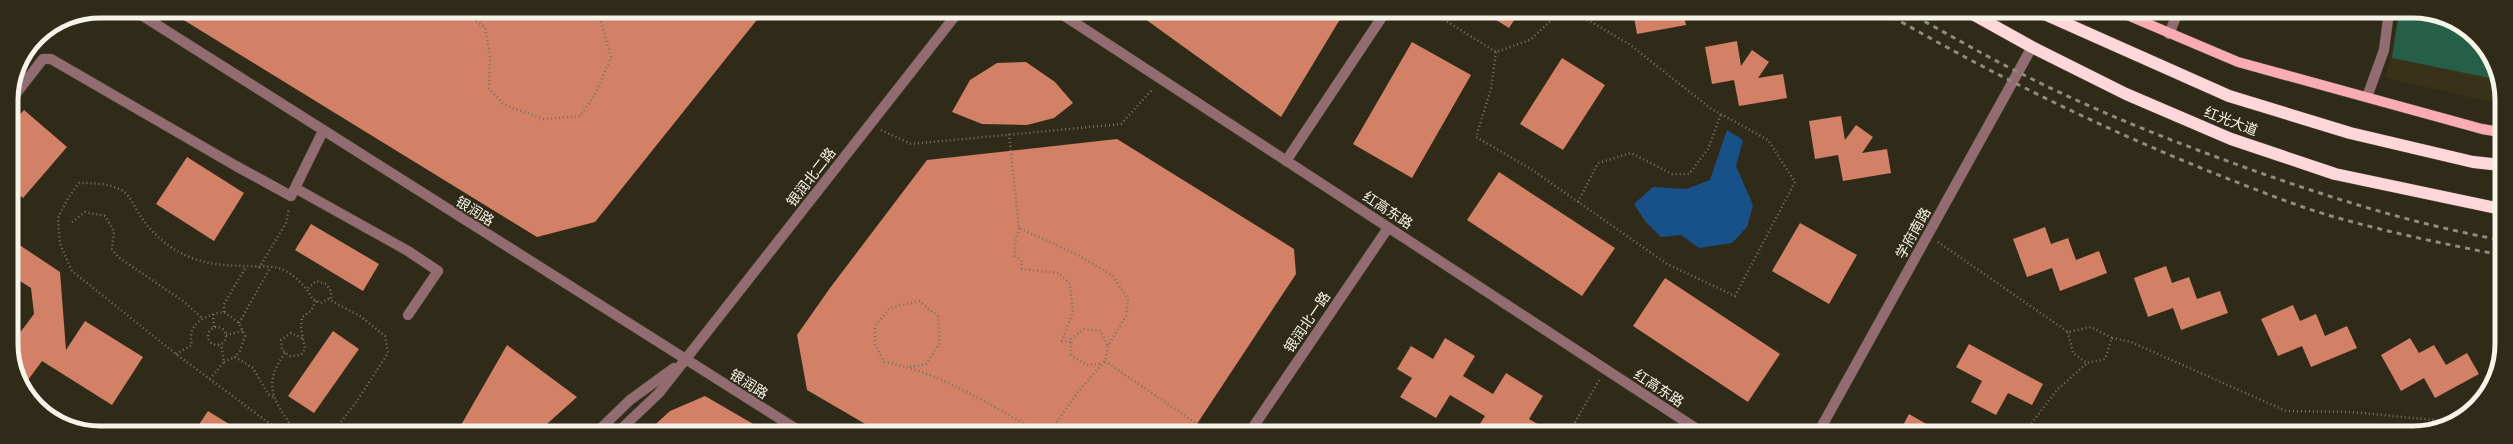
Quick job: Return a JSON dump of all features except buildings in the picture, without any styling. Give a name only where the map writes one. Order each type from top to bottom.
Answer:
[{"type":"highway","name":"红光大道","points":[[1980,18],[2032,47],[2126,94],[2231,139],[2336,174],[2495,208]]},
{"type":"highway","name":"红光大道","points":[[2053,18],[2228,96],[2350,133],[2473,162],[2495,164]]},
{"type":"main road","points":[[2133,18],[2238,62],[2482,129],[2495,131]]},
{"type":"street","name":"银润路","points":[[146,18],[684,360],[791,426]]},
{"type":"street","name":"银润北二路","points":[[684,360],[953,18]]},
{"type":"street","name":"红高东路","points":[[1068,18],[1692,426]]},
{"type":"street","points":[[1286,161],[1381,18]]},
{"type":"street","points":[[2169,34],[2176,18]]},
{"type":"street","points":[[2367,97],[2384,50],[2389,18]]},
{"type":"street","name":"学府南路","points":[[1822,426],[2032,47]]},
{"type":"street","points":[[19,90],[43,59],[50,59],[236,166],[293,192],[408,251],[438,271],[408,315]]},
{"type":"street","points":[[293,192],[323,131]]},
{"type":"street","name":"银润北一路","points":[[1254,426],[1388,228]]},
{"type":"street","points":[[603,426],[630,400],[684,360]]},
{"type":"street","points":[[624,426],[659,393],[684,360]]},
{"type":"path","points":[[471,18],[485,27],[490,56],[489,88],[503,104],[543,119],[580,116],[595,95],[611,57],[600,18]]},
{"type":"path","points":[[1440,18],[1496,52]]},
{"type":"path","points":[[1496,52],[1530,40],[1554,18]]},
{"type":"path","points":[[1496,52],[1491,89],[1476,137],[1531,169],[1667,264],[1735,296],[1795,182],[1768,140],[1710,108],[1629,44],[1584,18]]},
{"type":"path","points":[[870,124],[911,144],[1121,124],[1162,80]]},
{"type":"path","points":[[1578,202],[1598,163],[1631,153],[1672,174],[1689,174],[1708,149],[1721,114]]},
{"type":"path","points":[[1009,134],[1018,228],[1014,243],[1014,256],[1021,260],[1022,269],[1058,273],[1070,284],[1073,312],[1062,341],[1071,342]]},
{"type":"path","points":[[273,426],[176,354],[72,271],[60,244],[58,218],[68,198],[80,183],[99,183],[122,190],[146,225],[165,244],[195,259],[246,267],[275,267],[301,282],[308,288],[312,299],[321,303],[328,299],[331,300],[360,316],[385,336],[388,353],[357,401],[338,426]]},
{"type":"path","points":[[259,268],[286,223],[293,192]]},
{"type":"path","points":[[72,222],[85,212],[105,216],[114,231],[112,249],[118,257],[183,301],[202,318]]},
{"type":"path","points":[[1018,228],[1078,255],[1113,276],[1128,299],[1126,316],[1108,346],[1105,361],[1100,364],[1054,426]]},
{"type":"path","points":[[1928,234],[2068,332],[2073,353],[2087,363]]},
{"type":"path","points":[[224,312],[224,304],[246,267]]},
{"type":"path","points":[[239,323],[270,268]]},
{"type":"path","points":[[308,288],[316,281],[326,284],[332,291],[331,300]]},
{"type":"path","points":[[302,338],[291,333],[281,340],[282,350],[290,356],[301,356],[305,348],[302,338],[302,317],[311,311],[316,301]]},
{"type":"path","points":[[910,367],[926,364],[940,343],[938,316],[919,301],[890,308],[875,326],[875,344],[884,362],[910,367],[938,378],[1030,426]]},
{"type":"path","points":[[176,354],[192,345],[191,332],[202,318],[224,312],[239,323],[245,336],[240,351],[235,358],[224,362],[210,379]]},
{"type":"path","points":[[213,314],[214,328]]},
{"type":"path","points":[[2068,332],[2091,327],[2112,338],[2131,342],[2286,412],[2351,412],[2442,421]]},
{"type":"path","points":[[214,328],[222,328],[226,335],[224,344],[215,345],[209,341],[207,333],[214,328]]},
{"type":"path","points":[[1100,364],[1086,365],[1071,355],[1071,339],[1084,329],[1101,331],[1108,346]]},
{"type":"path","points":[[226,335],[243,331]]},
{"type":"path","points":[[2029,426],[2057,390],[2087,363],[2105,359],[2112,338]]},
{"type":"path","points":[[220,344],[224,362]]},
{"type":"path","points":[[275,398],[273,372],[285,353]]},
{"type":"path","points":[[235,358],[254,368],[268,394],[275,398],[292,426]]},
{"type":"path","points":[[1105,361],[1200,426]]},
{"type":"path","points":[[1572,426],[1606,370]]},
{"type":"shaded area","points":[[2398,18],[2413,18],[2435,21],[2445,24],[2463,35],[2478,50],[2491,73],[2495,103],[2386,78]]},
{"type":"green space","points":[[2398,18],[2413,18],[2435,21],[2454,29],[2475,46],[2487,64],[2492,79],[2392,58]]},
{"type":"water","points":[[1727,130],[1743,140],[1736,166],[1753,205],[1747,227],[1732,243],[1699,248],[1681,235],[1661,237],[1645,221],[1634,204],[1653,187],[1686,189],[1710,180]]},
{"type":"railway","points":[[1895,18],[1966,58],[2092,121],[2221,176],[2331,216],[2458,247],[2495,254]]},
{"type":"railway","points":[[1918,18],[2040,83],[2094,108],[2175,141],[2263,174],[2364,207],[2432,225],[2495,239]]}]
